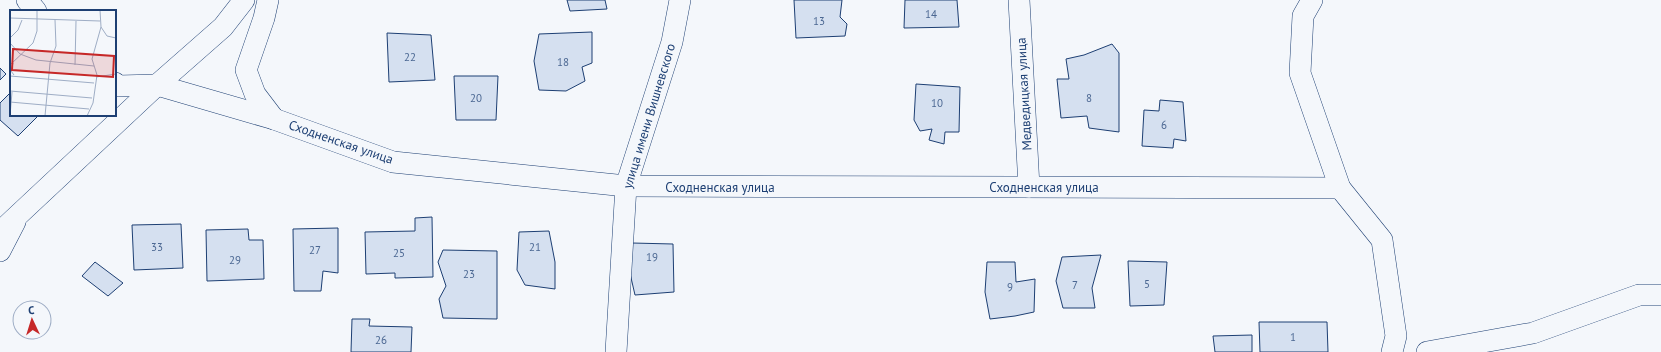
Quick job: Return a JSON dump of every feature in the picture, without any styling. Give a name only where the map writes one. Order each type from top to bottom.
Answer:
[{"type":"street","points":[[27,0],[35,10]]},
{"type":"street","points":[[0,232],[157,85],[223,27],[244,0]]},
{"type":"street","points":[[268,0],[264,18],[246,70],[255,94],[274,119]]},
{"type":"street","name":"улица имени Вишневского","points":[[616,352],[626,186],[672,42],[680,0]]},
{"type":"street","name":"Медведицкая улица","points":[[1019,0],[1029,187]]},
{"type":"street","points":[[1312,0],[1303,16],[1300,74],[1340,188],[1382,240],[1396,336],[1392,352]]},
{"type":"street","name":"Сходненская улица","points":[[116,84],[118,86],[157,85],[274,119],[393,162],[626,186],[1340,188]]},
{"type":"street","points":[[0,251],[18,216]]},
{"type":"street","points":[[1427,352],[1533,333],[1639,295],[1661,294]]},
{"type":"building","points":[[567,0],[605,0],[607,9],[570,11]]},
{"type":"building","points":[[794,0],[842,0],[840,17],[847,24],[845,36],[796,38]]},
{"type":"building","points":[[905,0],[957,0],[959,27],[904,28]]},
{"type":"building","points":[[592,32],[592,63],[582,67],[585,81],[566,91],[539,90],[534,61],[539,34]]},
{"type":"building","points":[[387,33],[431,35],[435,80],[389,82]]},
{"type":"building","points":[[1112,44],[1119,53],[1119,132],[1089,128],[1087,116],[1061,118],[1057,79],[1069,79],[1066,59],[1084,55]]},
{"type":"building","points":[[0,68],[6,74],[0,80]]},
{"type":"building","points":[[454,76],[498,76],[496,120],[456,120]]},
{"type":"building","points":[[916,84],[960,87],[959,132],[945,132],[944,144],[929,140],[932,129],[920,131],[914,120]]},
{"type":"building","points":[[10,93],[10,116],[38,116],[18,136],[0,120],[0,103]]},
{"type":"building","points":[[1160,100],[1183,102],[1186,141],[1174,139],[1173,148],[1142,146],[1144,110],[1159,111]]},
{"type":"building","points":[[432,217],[433,277],[395,278],[395,273],[366,274],[365,232],[415,231],[415,218]]},
{"type":"building","points":[[181,224],[183,268],[134,270],[132,225]]},
{"type":"building","points":[[338,228],[338,273],[323,271],[321,291],[294,291],[293,229]]},
{"type":"building","points":[[248,229],[249,240],[263,240],[264,279],[207,281],[206,230]]},
{"type":"building","points":[[549,231],[555,262],[555,289],[525,285],[517,270],[519,232]]},
{"type":"building","points":[[632,243],[673,244],[674,292],[635,295],[629,269]]},
{"type":"building","points":[[443,250],[497,251],[497,319],[443,318],[439,299],[446,286],[438,262]]},
{"type":"building","points":[[1101,255],[1092,288],[1095,308],[1063,308],[1056,281],[1062,257]]},
{"type":"building","points":[[1128,261],[1167,262],[1164,305],[1130,306]]},
{"type":"building","points":[[95,262],[123,283],[108,296],[82,276]]},
{"type":"building","points":[[987,262],[1015,262],[1016,282],[1035,279],[1034,312],[990,319],[985,292]]},
{"type":"building","points":[[352,319],[370,319],[369,326],[412,327],[411,352],[351,352]]},
{"type":"building","points":[[1259,322],[1327,322],[1328,352],[1260,352]]},
{"type":"building","points":[[1252,335],[1252,352],[1215,352],[1213,336]]}]
